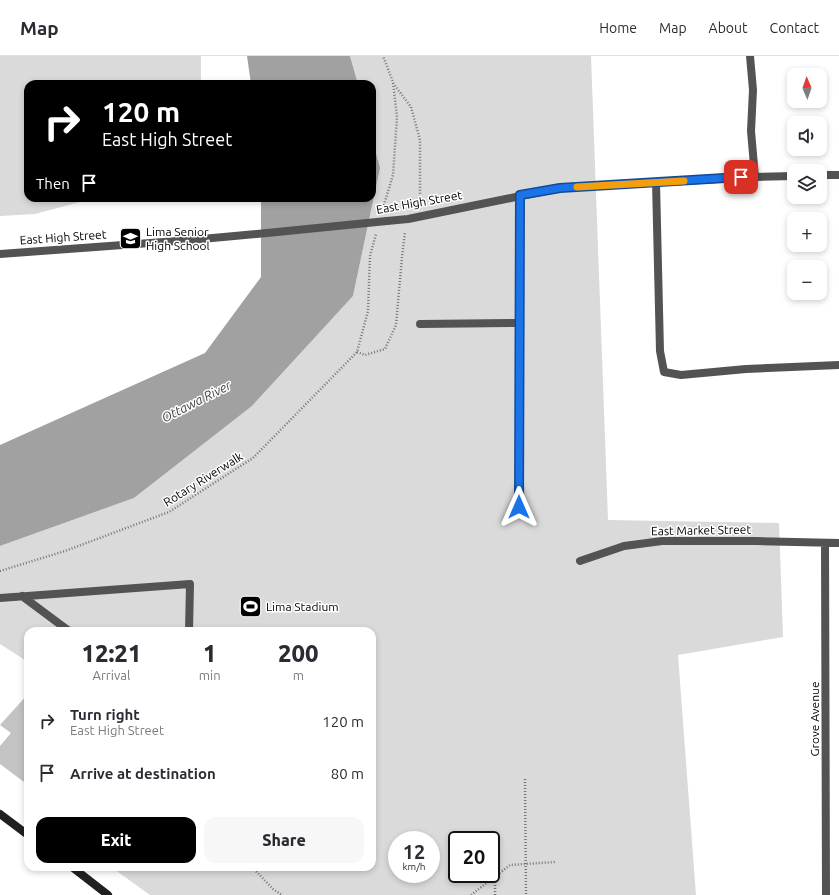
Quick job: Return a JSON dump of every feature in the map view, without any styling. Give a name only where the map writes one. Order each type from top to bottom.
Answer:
[{"type":"street","points":[[750,56],[753,90],[751,131],[755,177]]},
{"type":"street","points":[[827,175],[839,175]]},
{"type":"street","name":"East High Street","points":[[0,254],[191,240],[408,219],[560,188],[787,176]]},
{"type":"street","points":[[656,182],[660,351],[664,372],[681,375],[746,369],[839,365]]},
{"type":"street","points":[[519,507],[520,195]]},
{"type":"street","points":[[420,324],[520,323]]},
{"type":"street","name":"East Market Street","points":[[580,561],[624,546],[662,541],[756,541],[839,544]]},
{"type":"street","name":"Grove Avenue","points":[[825,543],[826,895]]},
{"type":"street","points":[[0,598],[190,584],[189,627]]},
{"type":"street","points":[[22,596],[64,627]]},
{"type":"street","points":[[0,814],[24,832]]},
{"type":"street","points":[[77,871],[108,895]]},
{"type":"path","points":[[384,56],[393,82],[397,117]]},
{"type":"path","points":[[356,352],[365,355],[385,349],[396,325],[404,238],[408,219],[420,199],[420,140],[411,107],[393,82]]},
{"type":"path","name":"Rotary Riverwalk","points":[[0,572],[65,551],[169,512],[253,458],[356,352],[368,311]]},
{"type":"path","points":[[525,779],[526,895]]},
{"type":"path","points":[[500,872],[510,865],[555,862]]},
{"type":"path","points":[[256,871],[273,889],[282,895]]},
{"type":"path","points":[[471,895],[485,883]]},
{"type":"path","points":[[495,883],[495,895]]},
{"type":"shaded area","points":[[0,56],[201,56],[201,80],[24,80],[24,202],[80,202],[35,214],[0,216]]},
{"type":"shaded area","points":[[350,56],[591,56],[608,520],[779,523],[783,637],[678,655],[696,895],[150,895],[117,871],[376,871],[376,627],[24,627],[24,659],[0,644],[0,546],[134,498],[252,406],[353,296],[373,202],[376,202],[376,187],[380,168],[376,153],[376,80],[357,80]]},
{"type":"water","points":[[247,56],[350,56],[357,80],[250,80]]},
{"type":"water","points":[[376,153],[380,168],[376,187]]},
{"type":"water","name":"Ottawa River","points":[[261,202],[373,202],[353,296],[252,406],[134,498],[0,546],[0,445],[205,353],[261,277]]},
{"type":"building","points":[[24,698],[24,782],[0,764],[0,746],[11,733],[0,725]]},
{"type":"slow traffic","points":[[577,187],[684,181]]},
{"type":"place","name":"Lima Senior High School","points":[[131,238]]},
{"type":"place","name":"Lima Stadium","points":[[250,606]]},
{"type":"route","points":[[519,507],[520,195],[560,188],[741,177]]}]
